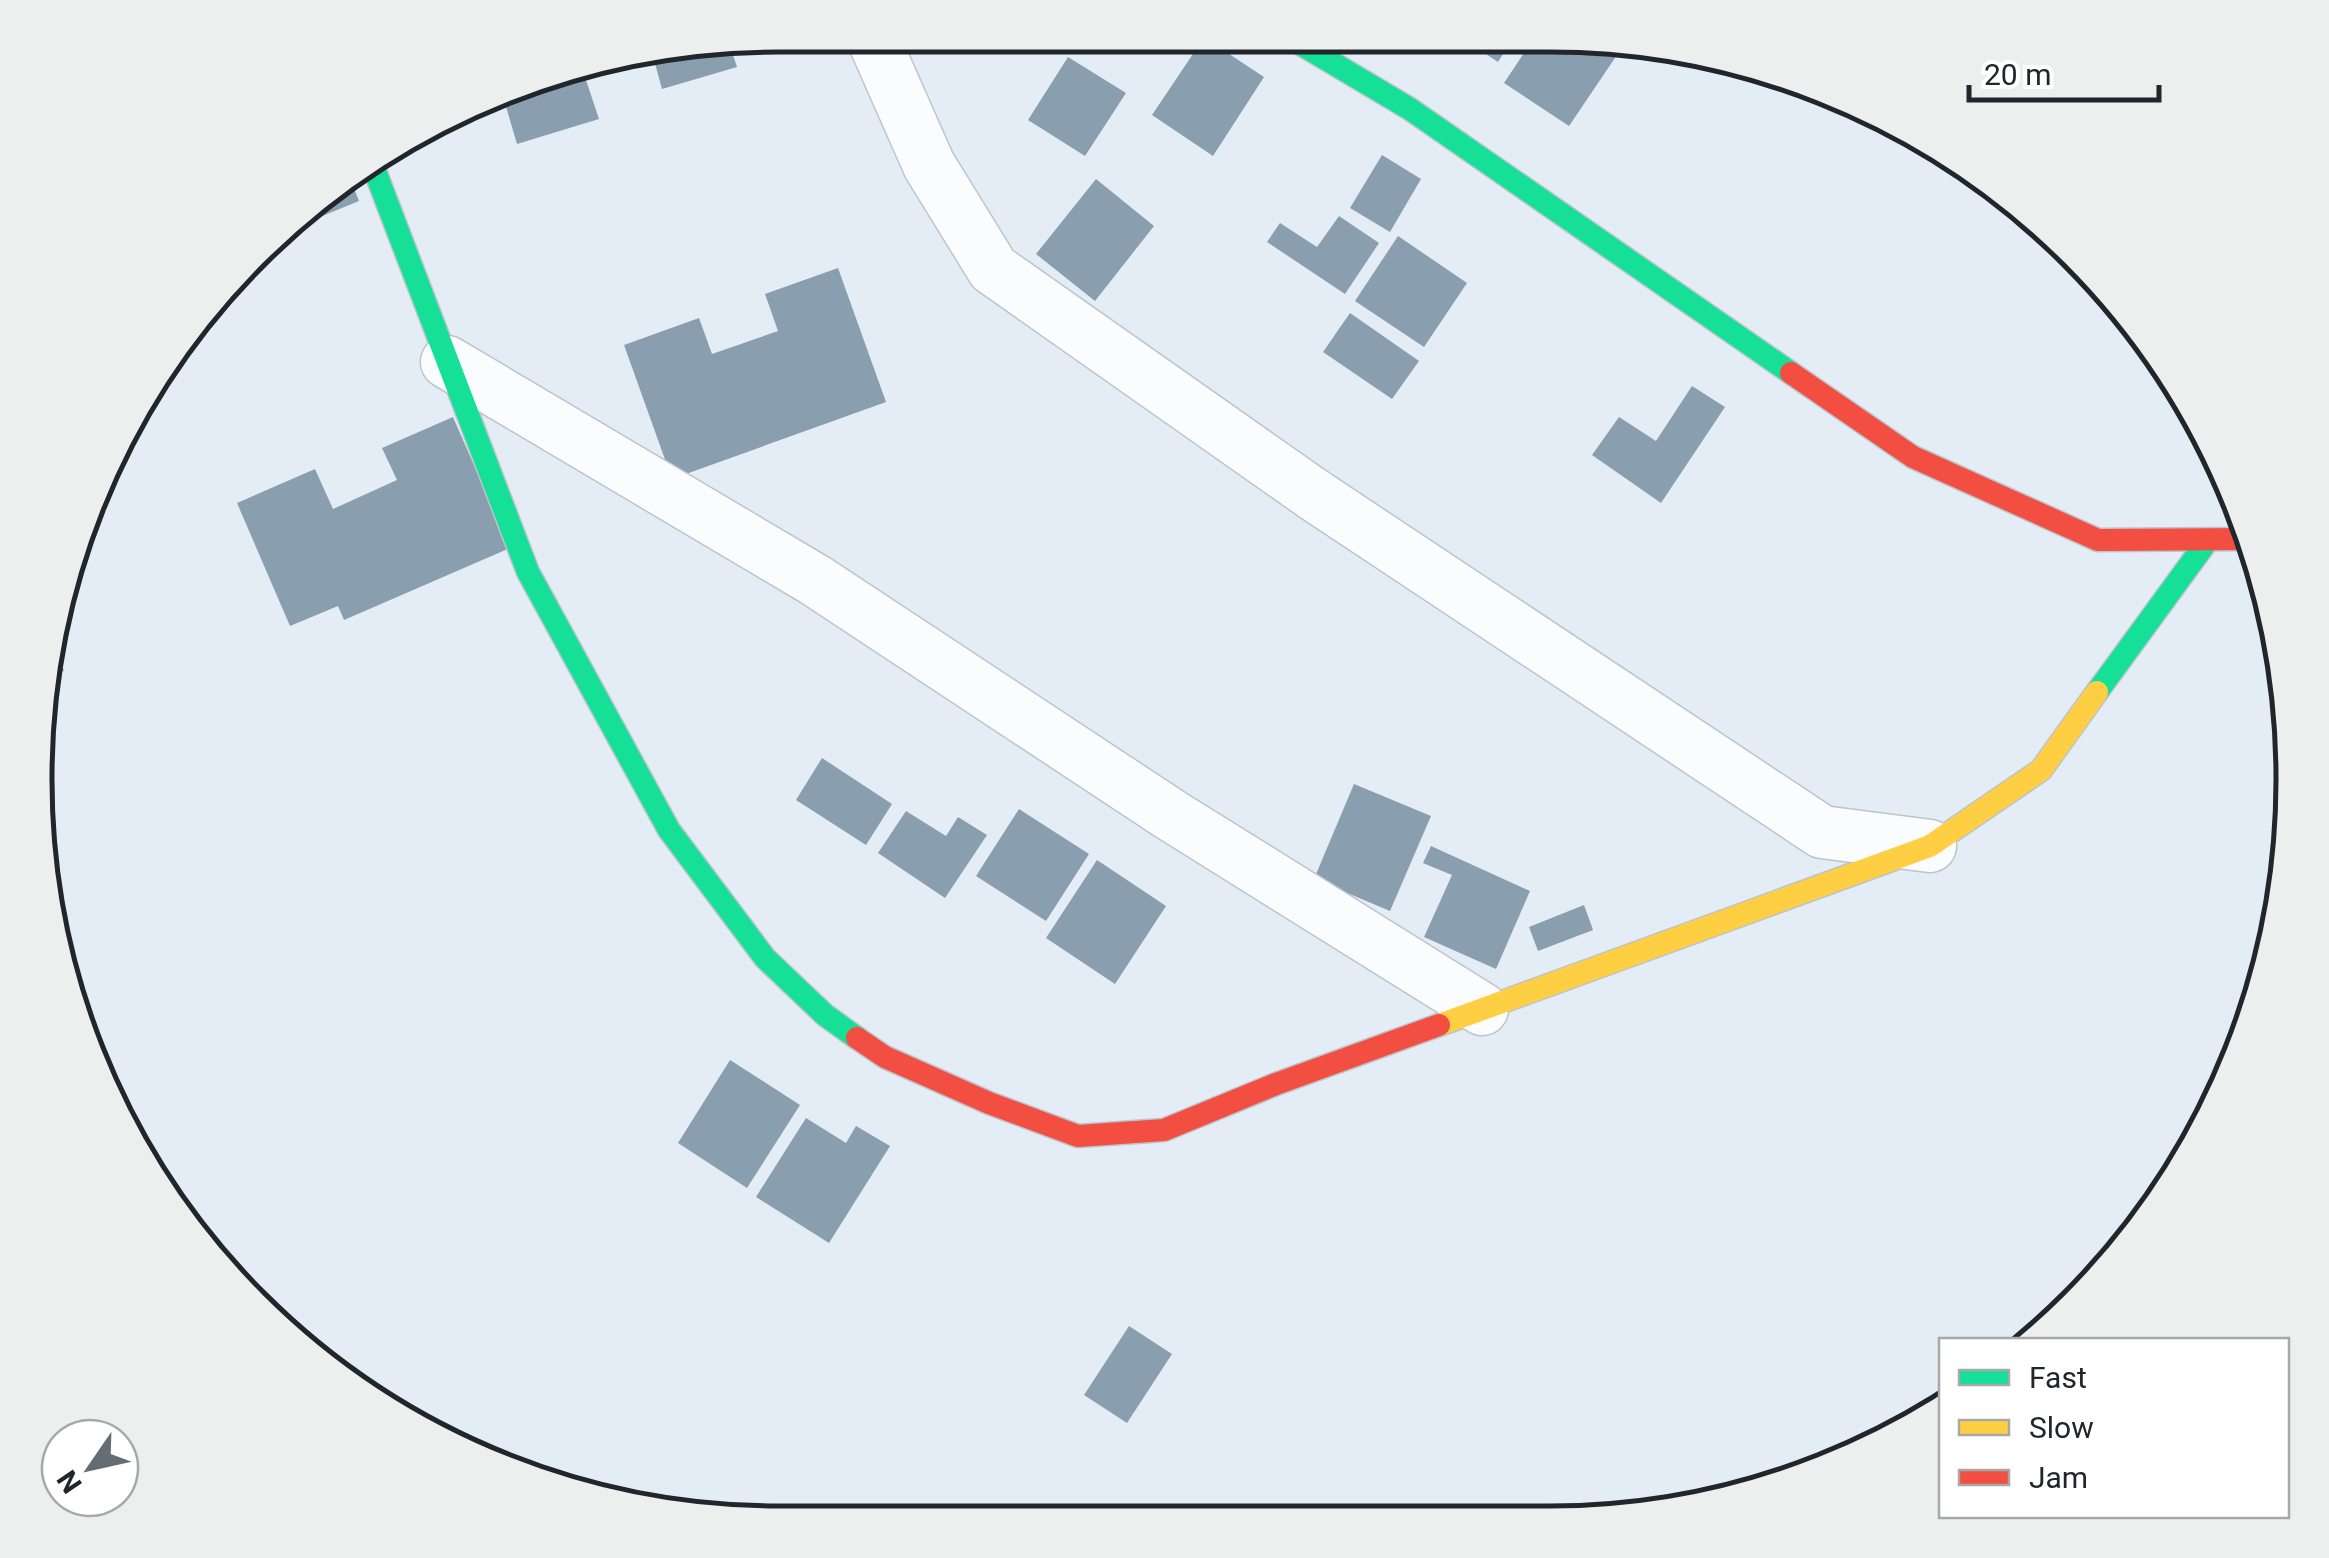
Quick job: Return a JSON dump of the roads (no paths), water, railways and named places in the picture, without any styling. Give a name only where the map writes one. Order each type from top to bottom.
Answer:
[{"type":"street","points":[[879,52],[929,165],[993,269],[1313,494],[1822,832],[1930,846]]},
{"type":"street","points":[[1314,52],[1410,109],[1912,457],[2098,540],[2236,540]]},
{"type":"street","points":[[376,174],[528,572],[669,830],[765,958],[824,1014],[885,1057],[989,1103],[1078,1136],[1164,1130],[1276,1084],[1930,846],[2040,770],[2208,540]]},
{"type":"street","points":[[447,362],[814,580],[1171,814],[1482,1010]]}]
